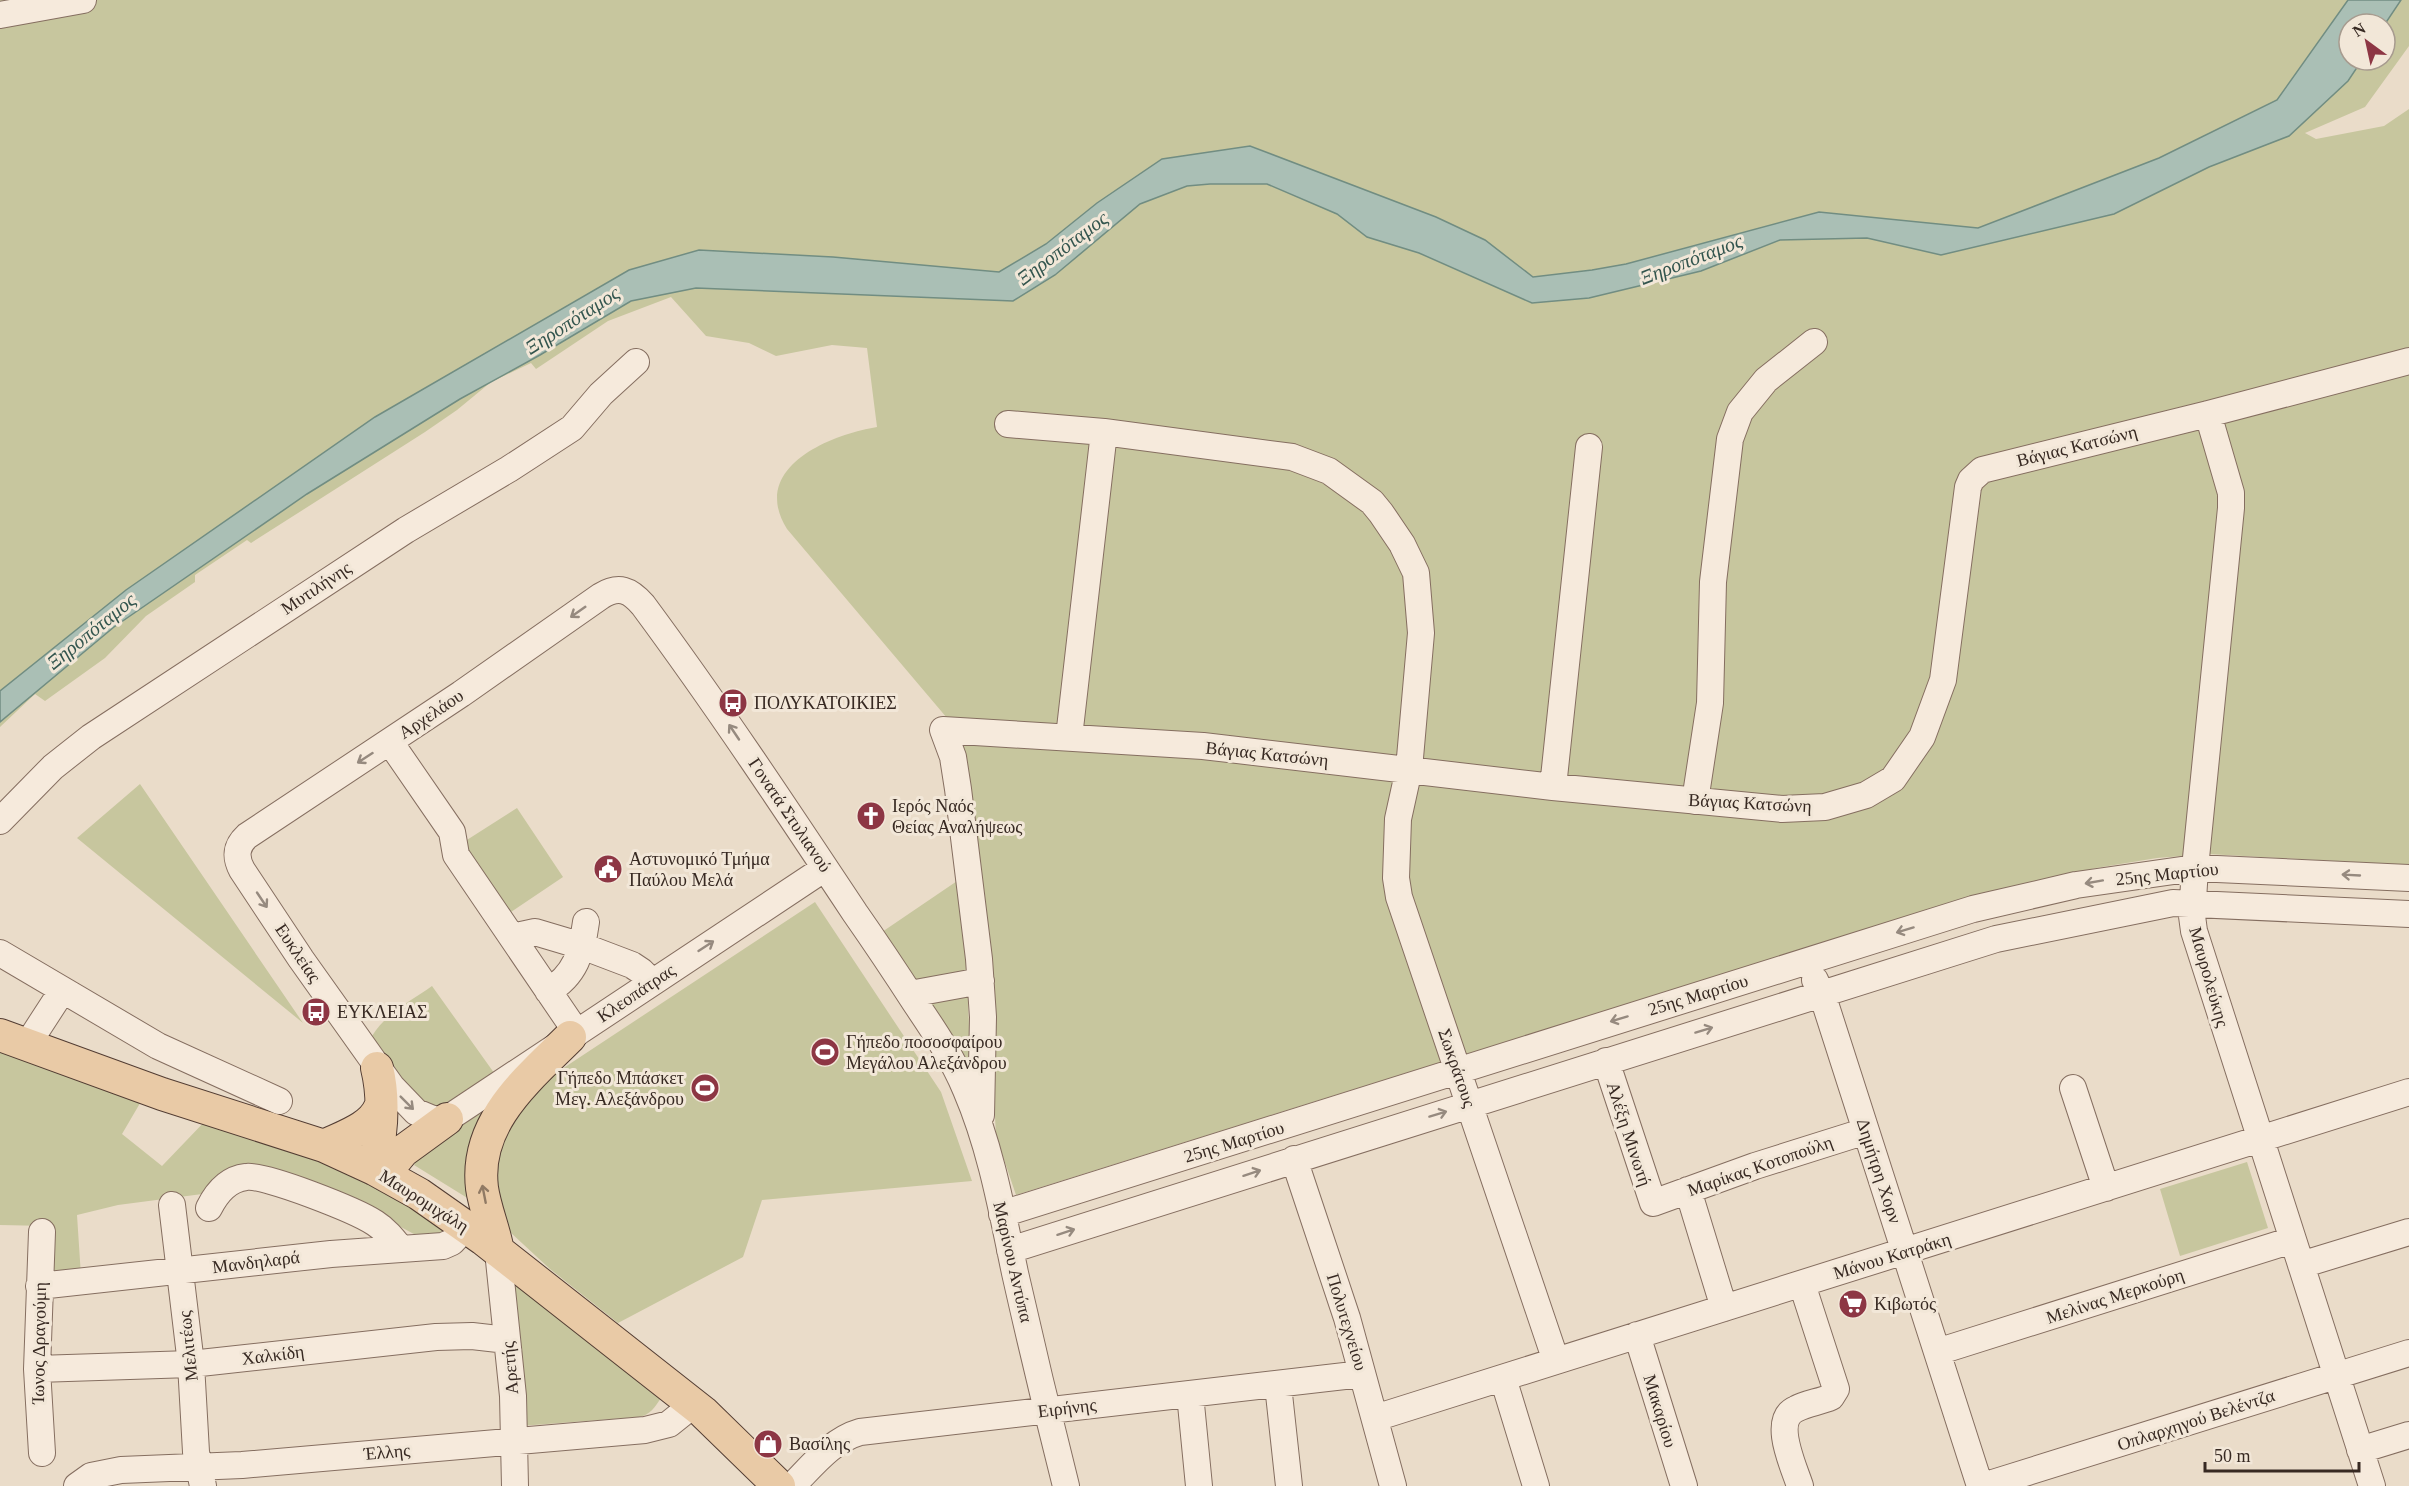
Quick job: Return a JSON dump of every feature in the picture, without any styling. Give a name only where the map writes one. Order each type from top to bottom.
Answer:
[{"type":"main road","points":[[498,1251],[482,1185],[482,1158],[486,1140],[499,1114],[511,1099],[573,1035]]},
{"type":"main road","name":"Μαυρομιχάλη","points":[[14,1040],[162,1094],[324,1146],[379,1172],[418,1194],[498,1251],[694,1404],[779,1486]]},
{"type":"main road","points":[[377,1068],[381,1088],[379,1172]]},
{"type":"main road","points":[[324,1146],[365,1124],[377,1114],[380,1107]]},
{"type":"main road","points":[[379,1172],[403,1151],[447,1119]]},
{"type":"street","points":[[0,15],[83,0]]},
{"type":"street","points":[[1695,801],[1710,703],[1713,582],[1730,439],[1740,412],[1766,380],[1814,342]]},
{"type":"street","name":"Βάγιας Κατσώνη","points":[[981,981],[958,789],[953,757],[943,730],[1203,746],[1553,787],[1695,801],[1805,809],[1825,807],[1866,795],[1893,779],[1922,737],[1943,680],[1965,502],[1971,480],[1982,470],[2409,361]]},
{"type":"street","name":"Μυτιλήνης","points":[[0,821],[53,766],[91,737],[396,536],[509,469],[572,428],[601,394],[636,362]]},
{"type":"street","name":"Μαυρολεύκης","points":[[2208,414],[2231,492],[2231,508],[2192,902],[2195,937],[2372,1486]]},
{"type":"street","name":"Σωκράτους","points":[[1008,424],[1104,432],[1292,457],[1329,471],[1372,502],[1402,544],[1414,566],[1418,582],[1421,633],[1409,769],[1398,819],[1396,878],[1399,897],[1556,1361]]},
{"type":"street","points":[[1069,737],[1104,432]]},
{"type":"street","points":[[1553,787],[1589,447]]},
{"type":"street","name":"Αρχελάου","points":[[238,849],[247,836],[390,742],[605,594],[618,590],[629,592]]},
{"type":"street","name":"Γονατά Στυλιανού","points":[[629,592],[643,605],[698,680],[943,1044]]},
{"type":"street","points":[[390,742],[452,832],[456,855],[548,991],[573,1035]]},
{"type":"street","name":"Ευκλείας","points":[[238,849],[237,860],[242,870],[377,1068],[416,1112],[435,1120],[447,1119]]},
{"type":"street","name":"Κλεοπάτρας","points":[[447,1119],[825,868]]},
{"type":"street","name":"25ης Μαρτίου","points":[[1002,1214],[1973,909],[2030,895],[2119,878],[2195,868],[2409,878]]},
{"type":"street","name":"25ης Μαρτίου","points":[[1010,1250],[1996,939],[2133,909],[2173,903],[2192,902],[2409,914]]},
{"type":"street","points":[[512,937],[536,932],[584,934],[641,971],[651,982]]},
{"type":"street","points":[[548,991],[558,986],[570,973],[584,934]]},
{"type":"street","points":[[0,953],[158,1046],[279,1101]]},
{"type":"street","name":"Δημήτρη Χορν","points":[[1804,962],[1822,994],[1982,1486]]},
{"type":"street","points":[[910,994],[981,981],[983,1041],[981,1131]]},
{"type":"street","points":[[14,1040],[63,991]]},
{"type":"street","name":"Μαρίνου Αντύπα","points":[[943,1044],[966,1088],[981,1131],[1066,1486]]},
{"type":"street","name":"Αλέξη Μινωτή","points":[[1606,1061],[1649,1197],[1655,1203]]},
{"type":"street","points":[[2073,1088],[2106,1188]]},
{"type":"street","name":"Μάνου Κατράκη","points":[[1375,1418],[2409,1092]]},
{"type":"street","name":"Μαρίκας Κοτοπούλη","points":[[1655,1203],[1755,1166],[1866,1131]]},
{"type":"street","name":"Πολυτεχνείου","points":[[1294,1160],[1344,1308],[1393,1486]]},
{"type":"street","points":[[209,1208],[215,1196],[233,1180],[253,1176],[336,1204],[364,1217],[385,1230],[401,1249]]},
{"type":"street","points":[[1688,1190],[1724,1308]]},
{"type":"street","name":"Μελιτέως","points":[[172,1205],[190,1364],[196,1452],[201,1476]]},
{"type":"street","name":"Μανδηλαρά","points":[[39,1286],[321,1255],[448,1244],[466,1227]]},
{"type":"street","name":"Ίωνος Δραγούμη","points":[[42,1232],[37,1369],[42,1453]]},
{"type":"street","points":[[2301,1265],[2409,1232]]},
{"type":"street","name":"Μελίνας Μερκούρη","points":[[1937,1352],[2292,1240]]},
{"type":"street","name":"Αρετής","points":[[498,1251],[513,1396],[515,1486]]},
{"type":"street","points":[[1800,1486],[1784,1436],[1785,1420],[1796,1408],[1831,1397],[1836,1389],[1802,1284]]},
{"type":"street","name":"Μακαρίου","points":[[1637,1335],[1684,1486]]},
{"type":"street","name":"Χαλκίδη","points":[[37,1369],[190,1364],[436,1337],[472,1336],[507,1340]]},
{"type":"street","name":"Οπλαρχηγού Βελέντζα","points":[[1982,1486],[2409,1353]]},
{"type":"street","name":"Ειρήνης","points":[[792,1486],[833,1446],[855,1434],[1362,1374]]},
{"type":"street","points":[[1503,1378],[1536,1486]]},
{"type":"street","points":[[1278,1385],[1289,1486]]},
{"type":"street","points":[[1190,1394],[1199,1486]]},
{"type":"street","name":"Έλλης","points":[[77,1486],[91,1476],[106,1471],[201,1476],[242,1465],[655,1429],[669,1424],[694,1404]]},
{"type":"street","points":[[2360,1450],[2409,1435]]},
{"type":"green space","points":[[0,0],[2409,0],[2409,46],[2397,63],[2397,12],[2337,12],[2337,72],[2390,72],[2365,107],[2305,133],[2316,139],[2384,126],[2409,109],[2409,865],[2208,854],[2157,858],[2096,868],[1972,896],[1016,1195],[996,1136],[988,981],[947,718],[787,529],[778,507],[778,488],[786,472],[800,458],[837,438],[877,427],[867,348],[832,345],[776,356],[749,343],[706,336],[671,297],[608,321],[536,369],[531,363],[491,382],[425,432],[251,543],[247,540],[195,575],[195,582],[146,616],[105,658],[45,701],[35,694],[0,727]]},
{"type":"green space","points":[[140,784],[303,1023],[77,838]]},
{"type":"green space","points":[[517,808],[563,877],[505,916],[459,845]]},
{"type":"green space","points":[[963,877],[971,1076],[882,932]]},
{"type":"green space","points":[[815,902],[941,1092],[972,1181],[762,1200],[743,1257],[618,1323],[550,1269],[510,1232],[503,1221],[493,1192],[495,1146],[539,1086]]},
{"type":"green space","points":[[432,986],[497,1077],[453,1105],[431,1108],[411,1094],[372,1036],[392,1014]]},
{"type":"green space","points":[[0,1036],[146,1093],[122,1134],[162,1166],[208,1118],[324,1162],[400,1200],[452,1234],[425,1240],[386,1219],[269,1173],[210,1193],[118,1205],[77,1215],[81,1276],[47,1277],[48,1226],[0,1225]]},
{"type":"green space","points":[[487,1105],[469,1199],[414,1165],[416,1161]]},
{"type":"green space","points":[[2247,1162],[2268,1228],[2180,1256],[2160,1189]]},
{"type":"green space","points":[[509,1277],[661,1398],[652,1410],[639,1417],[520,1426]]},
{"type":"water","points":[[2348,0],[2401,0],[2393,12],[2339,12]]},
{"type":"water","name":"Ξηροπόταμος","points":[[2337,15],[2337,72],[2354,72],[2348,81],[2289,136],[2209,167],[2114,214],[1941,255],[1867,238],[1780,240],[1701,271],[1589,298],[1532,303],[1419,253],[1367,237],[1337,214],[1267,184],[1210,184],[1187,186],[1140,204],[1055,275],[1013,301],[696,288],[631,301],[460,399],[307,494],[114,627],[0,722],[0,691],[126,590],[375,417],[629,270],[699,250],[833,257],[999,272],[1046,244],[1097,203],[1162,159],[1250,146],[1436,217],[1485,240],[1533,277],[1626,264],[1819,212],[1978,228],[2159,158],[2277,100]]},
{"type":"place","name":"ΠΟΛΥΚΑΤΟΙΚΙΕΣ","points":[[733,703]]},
{"type":"place","name":"Ιερός Ναός Θείας Αναλήψεως","points":[[871,816]]},
{"type":"place","name":"Αστυνομικό Τμήμα Παύλου Μελά","points":[[608,869]]},
{"type":"place","name":"ΕΥΚΛΕΙΑΣ","points":[[316,1012]]},
{"type":"place","name":"Γήπεδο ποσοσφαίρου Μεγάλου Αλεξάνδρου","points":[[825,1052]]},
{"type":"place","name":"Γήπεδο Μπάσκετ Μεγ. Αλεξάνδρου","points":[[705,1088]]},
{"type":"place","name":"Κιβωτός","points":[[1853,1304]]},
{"type":"place","name":"Βασίλης","points":[[768,1444]]}]
